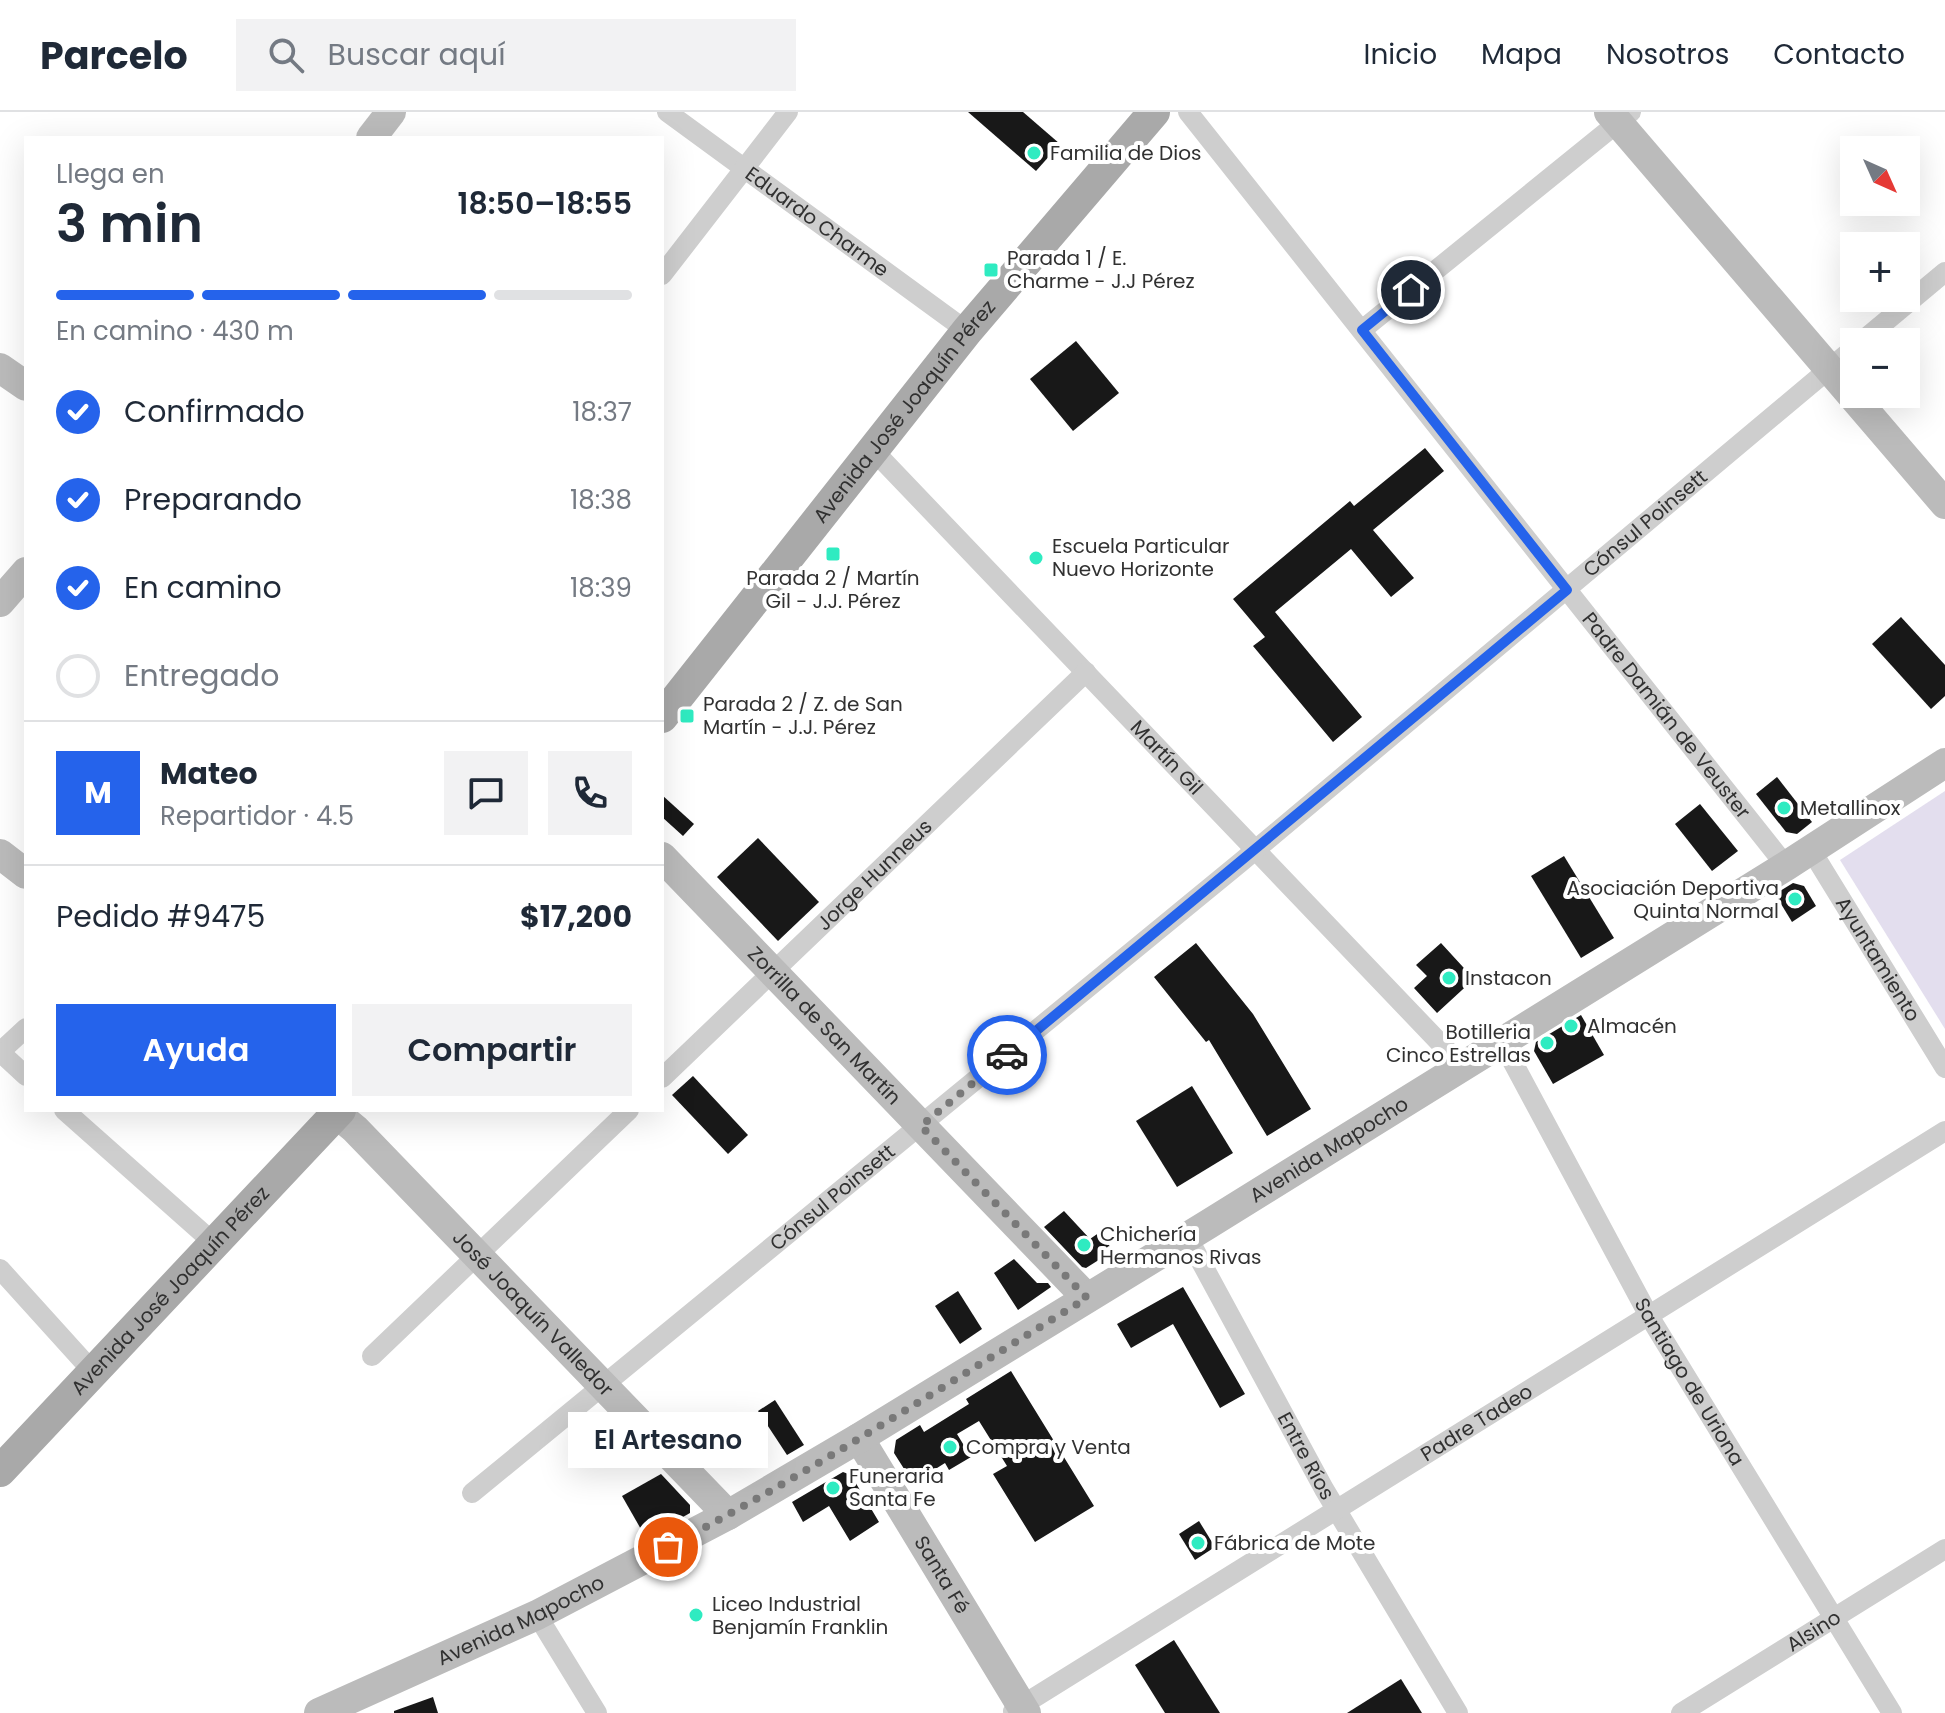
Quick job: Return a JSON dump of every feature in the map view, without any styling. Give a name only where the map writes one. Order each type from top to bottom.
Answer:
[{"type":"main road","name":"Avenida José Joaquín Pérez","points":[[664,714],[871,448],[1154,112]]},
{"type":"main road","points":[[1619,115],[1945,504]]},
{"type":"main road","points":[[0,368],[24,385]]},
{"type":"main road","name":"Avenida Mapocho","points":[[319,1713],[537,1615],[728,1515],[859,1438],[1502,1042],[1799,858],[1945,763]]},
{"type":"main road","points":[[0,854],[24,872]]},
{"type":"main road","name":"Zorrilla de San Martín","points":[[664,859],[1087,1298]]},
{"type":"main road","name":"Avenida José Joaquín Pérez","points":[[0,1471],[335,1112]]},
{"type":"main road","name":"José Joaquín Valledor","points":[[337,1112],[728,1515]]},
{"type":"main road","name":"Santa Fé","points":[[859,1438],[1019,1711]]},
{"type":"street","name":"Eduardo Charme","points":[[667,112],[967,331]]},
{"type":"street","points":[[664,272],[788,112]]},
{"type":"street","name":"Padre Damián de Veuster","points":[[1188,112],[1567,590],[1799,858]]},
{"type":"street","points":[[1362,330],[1619,115]]},
{"type":"street","points":[[1878,328],[1945,272]]},
{"type":"street","name":"Cónsul Poinsett","points":[[472,1493],[1256,850],[1840,360]]},
{"type":"street","name":"Martín Gil","points":[[871,448],[1462,1066]]},
{"type":"street","name":"Jorge Hunneus","points":[[664,1076],[1086,672]]},
{"type":"street","name":"Ayuntamiento","points":[[1799,858],[1945,1068]]},
{"type":"street","points":[[24,1030],[0,1052],[24,1074]]},
{"type":"street","name":"Santiago de Uriona","points":[[1502,1042],[1649,1316],[1892,1713]]},
{"type":"street","points":[[66,1112],[215,1244]]},
{"type":"street","points":[[372,1356],[627,1112]]},
{"type":"street","name":"Padre Tadeo","points":[[1019,1711],[1945,1131]]},
{"type":"street","name":"Entre Ríos","points":[[1187,1236],[1336,1510],[1458,1713]]},
{"type":"street","points":[[0,1269],[94,1373]]},
{"type":"street","name":"Alsino","points":[[1681,1713],[1945,1549]]},
{"type":"street","points":[[537,1615],[597,1713]]},
{"type":"shaded area","points":[[1945,791],[1945,1029],[1840,860]]},
{"type":"building","name":"Familia de Dios","points":[[968,112],[1023,112],[1060,144],[1036,171]]},
{"type":"building","points":[[1076,341],[1119,393],[1073,431],[1030,379]]},
{"type":"building","points":[[1425,448],[1444,471],[1373,530],[1414,578],[1391,597],[1351,549],[1275,612],[1362,717],[1333,742],[1253,646],[1265,637],[1233,599],[1350,501],[1354,506]]},
{"type":"building","points":[[1901,617],[1945,665],[1945,696],[1931,709],[1872,644]]},
{"type":"building","name":"Metallinox","points":[[1777,777],[1812,822],[1797,834],[1786,832],[1756,794]]},
{"type":"building","points":[[664,797],[694,824],[683,836],[664,819]]},
{"type":"building","points":[[1700,804],[1738,851],[1712,871],[1675,824]]},
{"type":"building","points":[[758,838],[819,902],[778,941],[717,877]]},
{"type":"building","points":[[1564,856],[1614,938],[1581,958],[1531,876]]},
{"type":"building","name":"Asociación Deportiva Quinta Normal","points":[[1793,883],[1804,886],[1816,906],[1792,922],[1775,894]]},
{"type":"building","points":[[1196,943],[1253,1014],[1311,1109],[1267,1136],[1209,1040],[1206,1042],[1154,977]]},
{"type":"building","name":"Instacon","points":[[1441,943],[1474,979],[1437,1013],[1414,988],[1427,976],[1416,965]]},
{"type":"building","points":[[1581,1015],[1604,1055],[1553,1084],[1534,1051],[1536,1042]]},
{"type":"building","points":[[693,1076],[748,1135],[728,1154],[672,1095]]},
{"type":"building","points":[[1192,1086],[1233,1153],[1177,1187],[1136,1121]]},
{"type":"building","name":"Chichería Hermanos Rivas","points":[[1064,1211],[1090,1239],[1100,1232],[1113,1251],[1086,1268],[1082,1267],[1044,1227]]},
{"type":"building","points":[[1014,1259],[1037,1283],[1048,1283],[1051,1287],[1018,1310],[994,1273]]},
{"type":"building","points":[[1183,1287],[1245,1394],[1220,1408],[1173,1324],[1131,1348],[1117,1324]]},
{"type":"building","points":[[958,1291],[982,1329],[960,1344],[935,1306]]},
{"type":"building","points":[[1011,1371],[1094,1506],[1035,1542],[993,1474],[1007,1466],[979,1421],[957,1434],[971,1457],[949,1470],[945,1463],[913,1483],[894,1453],[896,1440],[920,1425],[924,1432],[969,1404],[966,1399]]},
{"type":"building","points":[[775,1400],[804,1445],[787,1455],[758,1411]]},
{"type":"building","points":[[843,1472],[851,1475],[879,1522],[850,1541],[829,1506],[803,1522],[792,1502]]},
{"type":"building","points":[[661,1474],[690,1505],[690,1513],[646,1538],[622,1496]]},
{"type":"building","points":[[1199,1521],[1215,1547],[1195,1560],[1179,1534]]},
{"type":"building","points":[[1174,1640],[1220,1713],[1165,1713],[1135,1665]]},
{"type":"building","points":[[1401,1679],[1422,1713],[1347,1713]]},
{"type":"building","points":[[433,1697],[438,1713],[394,1713],[394,1711]]},
{"type":"way so far","points":[[668,1547],[859,1438],[1087,1298],[921,1126],[1007,1055]]},
{"type":"place","name":"Familia de Dios","points":[[1034,153]]},
{"type":"place","name":"Parada 1 / E. Charme - J.J Pérez","points":[[991,270]]},
{"type":"place","name":"Parada 2 / Martín Gil - J.J. Pérez","points":[[833,554]]},
{"type":"place","name":"Escuela Particular Nuevo Horizonte","points":[[1036,558]]},
{"type":"place","name":"Parada 2 / Z. de San Martín - J.J. Pérez","points":[[687,716]]},
{"type":"place","name":"Metallinox","points":[[1784,808]]},
{"type":"place","name":"Asociación Deportiva Quinta Normal","points":[[1795,899]]},
{"type":"place","name":"Instacon","points":[[1449,978]]},
{"type":"place","name":"Almacén","points":[[1571,1026]]},
{"type":"place","name":"Botilleria Cinco Estrellas","points":[[1547,1043]]},
{"type":"place","name":"Chichería Hermanos Rivas","points":[[1084,1245]]},
{"type":"place","name":"Compra y Venta","points":[[950,1447]]},
{"type":"place","name":"Funeraria Santa Fe","points":[[833,1488]]},
{"type":"place","name":"Fábrica de Mote","points":[[1198,1543]]},
{"type":"place","name":"El Artesano","points":[[668,1547]]},
{"type":"place","name":"Liceo Industrial Benjamín Franklin","points":[[696,1615]]},
{"type":"route","points":[[1007,1055],[1567,590],[1362,330],[1411,290]]}]
